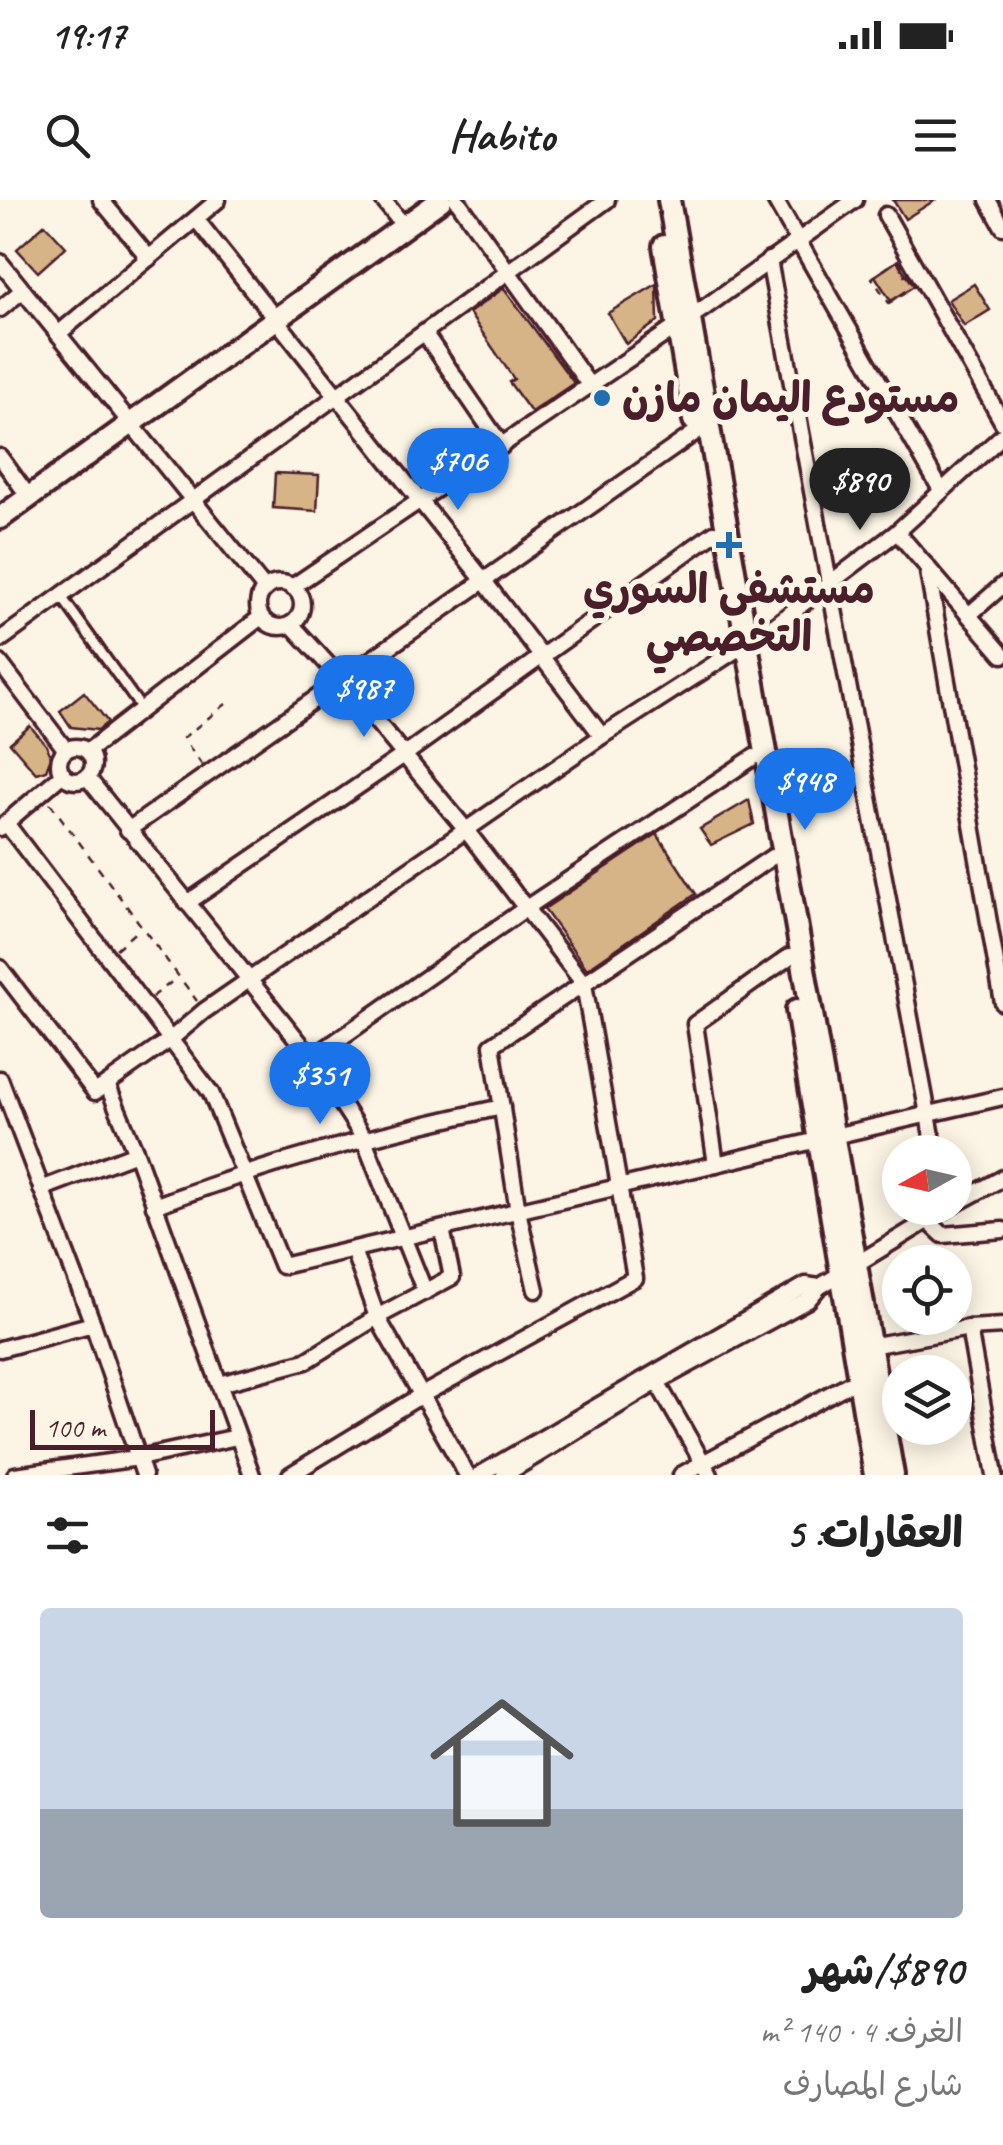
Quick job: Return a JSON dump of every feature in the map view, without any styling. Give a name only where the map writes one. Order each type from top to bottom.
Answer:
[{"type":"street","points":[[101,200],[149,258]]},
{"type":"street","points":[[58,334],[218,200]]},
{"type":"street","points":[[382,200],[404,226]]},
{"type":"street","points":[[0,518],[441,200]]},
{"type":"street","points":[[457,200],[590,386]]},
{"type":"street","points":[[0,640],[607,200]]},
{"type":"street","points":[[656,200],[684,320],[826,1138],[875,1475]]},
{"type":"street","points":[[669,200],[696,432],[739,648],[789,957],[826,1138]]},
{"type":"street","points":[[775,200],[941,490]]},
{"type":"street","points":[[292,587],[590,386],[855,200]]},
{"type":"street","points":[[988,200],[1003,227]]},
{"type":"street","points":[[886,215],[1003,423]]},
{"type":"street","points":[[196,218],[602,736]]},
{"type":"street","points":[[769,260],[931,1135]]},
{"type":"street","points":[[0,262],[265,589]]},
{"type":"street","points":[[0,308],[23,290]]},
{"type":"street","points":[[425,334],[502,446]]},
{"type":"street","points":[[128,830],[696,432]]},
{"type":"street","points":[[0,968],[95,1092],[248,980],[831,584],[897,532],[1003,435]]},
{"type":"street","points":[[0,457],[30,497]]},
{"type":"street","points":[[897,532],[1003,655]]},
{"type":"street","points":[[187,903],[404,755],[714,534]]},
{"type":"street","points":[[926,566],[1003,1002]]},
{"type":"street","points":[[279,583],[292,587],[302,606],[300,613],[291,624],[272,626],[262,617],[258,604],[265,589],[279,583]]},
{"type":"street","points":[[970,614],[1003,584]]},
{"type":"street","points":[[88,751],[262,617]]},
{"type":"street","points":[[290,1475],[420,1396],[636,1278],[584,984],[466,830],[291,624]]},
{"type":"street","points":[[0,663],[66,750]]},
{"type":"street","points":[[78,746],[88,751],[94,766],[87,777],[74,781],[63,774],[59,762],[66,750],[78,746]]},
{"type":"street","points":[[312,1058],[526,908],[754,757]]},
{"type":"street","points":[[63,774],[3,826],[211,1093],[282,1266],[1003,1097]]},
{"type":"street","points":[[87,777],[312,1058],[363,1137],[425,1292]]},
{"type":"street","points":[[536,1290],[518,1211],[492,1045],[772,857]]},
{"type":"street","points":[[716,1164],[695,1024],[789,957]]},
{"type":"street","points":[[0,1079],[94,1324],[144,1475]]},
{"type":"street","points":[[107,1084],[136,1152],[252,1475]]},
{"type":"street","points":[[154,1206],[245,1172],[363,1137],[502,1106]]},
{"type":"street","points":[[41,1190],[136,1152]]},
{"type":"street","points":[[972,1194],[1003,1178]]},
{"type":"street","points":[[504,1475],[657,1382],[808,1300],[819,1287],[924,1225]]},
{"type":"street","points":[[932,1225],[943,1235],[1003,1230]]},
{"type":"street","points":[[220,1384],[306,1361],[452,1277],[442,1229]]},
{"type":"street","points":[[353,1250],[377,1318],[467,1475]]},
{"type":"street","points":[[848,1270],[870,1346],[893,1475]]},
{"type":"street","points":[[479,1475],[806,1285],[819,1287]]},
{"type":"street","points":[[0,1350],[94,1324]]},
{"type":"street","points":[[972,1328],[1003,1326]]},
{"type":"street","points":[[870,1346],[930,1335]]},
{"type":"street","points":[[969,1335],[995,1475]]},
{"type":"street","points":[[681,1475],[706,1468],[860,1378]]},
{"type":"street","points":[[657,1382],[706,1468]]},
{"type":"street","points":[[15,1475],[139,1458],[237,1437]]},
{"type":"lane","points":[[60,596],[141,708]]},
{"type":"path","points":[[898,260],[906,270],[904,276],[910,275],[915,286],[889,304],[872,278],[898,260]]},
{"type":"path","points":[[208,774],[183,738],[226,704]]},
{"type":"path","points":[[41,791],[204,1011]]},
{"type":"path","points":[[107,956],[142,927]]},
{"type":"path","points":[[144,1004],[178,977]]},
{"type":"building","points":[[893,200],[935,200],[905,219]]},
{"type":"building","points":[[45,224],[66,247],[38,272],[17,249]]},
{"type":"building","points":[[897,261],[914,286],[891,301],[875,276]]},
{"type":"building","points":[[657,284],[658,321],[626,344],[608,313]]},
{"type":"building","points":[[974,284],[990,310],[964,326],[948,300]]},
{"type":"building","points":[[504,288],[574,383],[531,412],[509,382],[514,379],[469,313]]},
{"type":"building","points":[[275,473],[319,475],[317,511],[273,508]]},
{"type":"building","points":[[84,692],[108,722],[98,730],[71,727],[60,711]]},
{"type":"building","points":[[30,726],[51,757],[46,770],[36,773],[10,743]]},
{"type":"building","points":[[749,800],[754,824],[711,845],[700,829]]},
{"type":"building","points":[[657,834],[696,894],[587,969],[544,909]]},
{"type":"place","name":"مستودع اليمان مازن","points":[[602,398]]},
{"type":"place","name":"مستشفى السوري التخصصي","points":[[729,545]]}]
